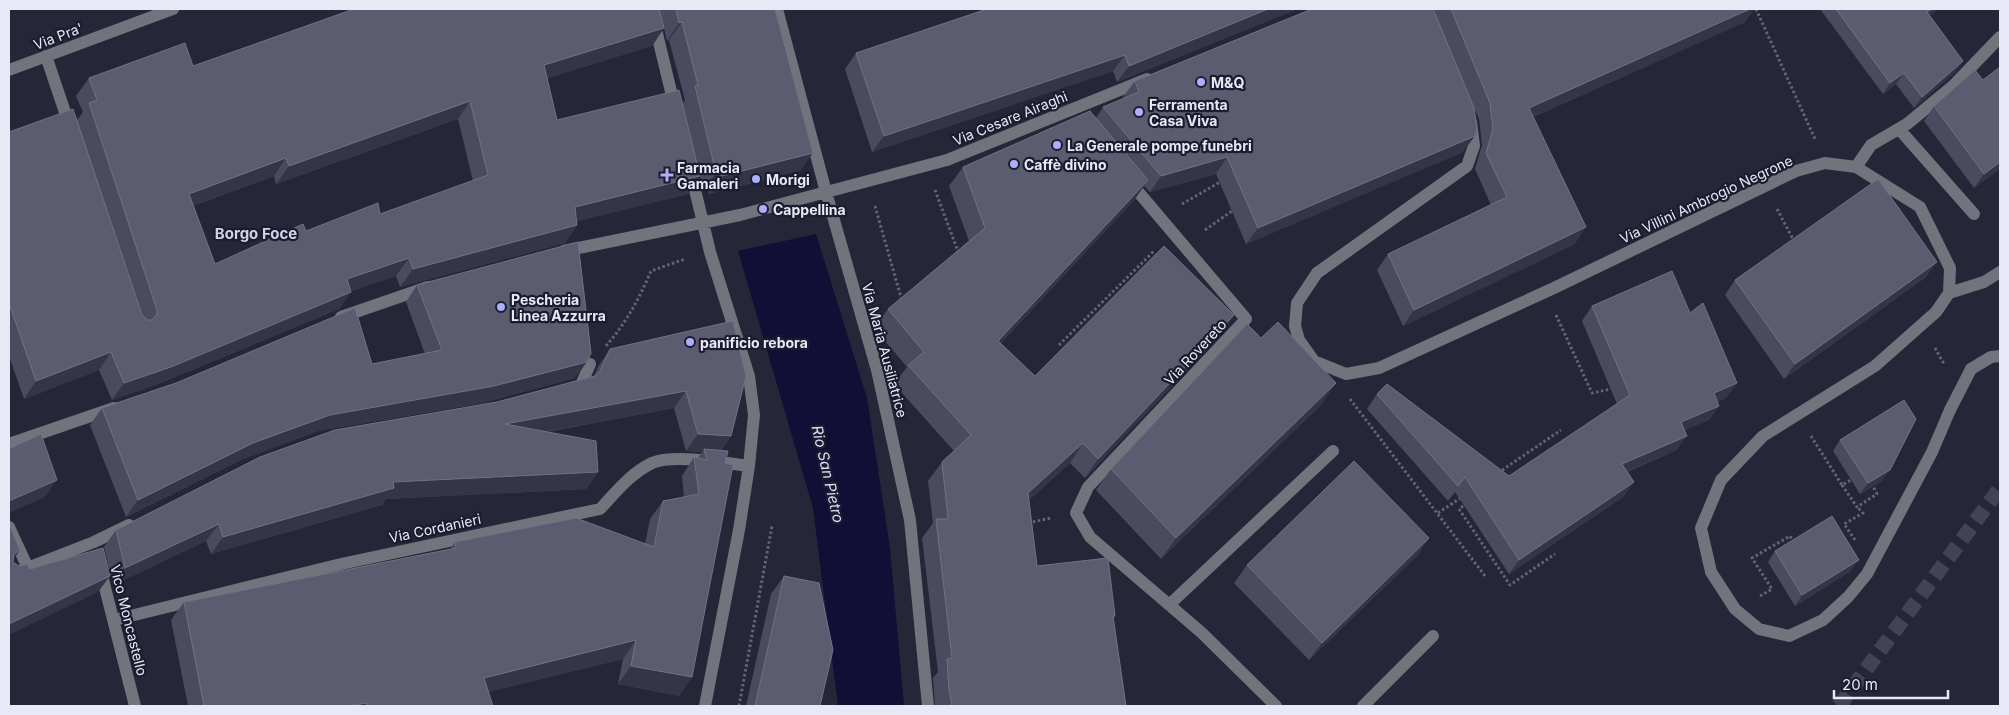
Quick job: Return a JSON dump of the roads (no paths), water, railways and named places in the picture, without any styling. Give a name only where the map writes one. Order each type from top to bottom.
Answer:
[{"type":"street","name":"Via Pra'","points":[[9,70],[173,9]]},
{"type":"street","points":[[651,9],[679,124]]},
{"type":"street","name":"Via Maria Ausiliatrice","points":[[777,9],[826,192],[877,370],[910,520],[928,706]]},
{"type":"street","points":[[1856,167],[1871,145],[1899,128],[1953,86],[2000,37]]},
{"type":"street","points":[[46,56],[74,137]]},
{"type":"street","name":"Via Cesare Airaghi","points":[[553,254],[703,223],[927,166],[1073,114],[1160,73]]},
{"type":"street","name":"Via Villini Ambrogio Negrone","points":[[1467,113],[1471,122],[1474,146],[1467,166],[1317,273],[1297,303],[1296,326],[1299,340],[1314,360],[1346,374],[1379,368],[1796,171],[1825,162],[1856,167],[1920,207],[1950,268],[1949,293]]},
{"type":"street","points":[[1899,128],[1974,214]]},
{"type":"street","points":[[686,152],[710,252],[749,376],[754,415],[749,466],[705,706]]},
{"type":"street","name":"Via Rovereto","points":[[1118,168],[1246,319],[1088,487],[1076,513],[1090,537],[1169,605]]},
{"type":"street","points":[[2000,272],[1984,282],[1949,293],[1936,312],[1875,366],[1763,436],[1721,480],[1701,528],[1711,572],[1735,609],[1759,629],[1789,636],[1823,620],[1848,598],[1871,567],[1932,452],[1950,410],[1971,369],[1991,357],[2000,356]]},
{"type":"street","points":[[330,321],[409,292],[438,284]]},
{"type":"street","points":[[563,390],[581,386],[590,364]]},
{"type":"street","points":[[9,444],[125,404]]},
{"type":"street","points":[[1276,706],[1202,633],[1169,605],[1334,451]]},
{"type":"street","name":"Via Cordanieri","points":[[114,620],[341,564],[600,509],[630,478],[654,462],[691,459],[749,466]]},
{"type":"street","points":[[9,575],[28,568],[96,551],[138,520]]},
{"type":"street","points":[[9,527],[28,568]]},
{"type":"street","name":"Vico Moncastello","points":[[96,551],[135,706]]},
{"type":"street","points":[[1363,706],[1433,636]]},
{"type":"water","name":"Rio San Pietro","points":[[816,234],[867,398],[890,548],[904,706],[838,706],[813,508],[738,251]]},
{"type":"tunnel","points":[[1839,706],[2000,488]]},
{"type":"place","name":"M&Q","points":[[1201,82]]},
{"type":"place","name":"Ferramenta Casa Viva","points":[[1139,112]]},
{"type":"place","name":"La Generale pompe funebri","points":[[1057,145]]},
{"type":"place","name":"Caffè divino","points":[[1014,164]]},
{"type":"place","name":"Farmacia Gamaleri","points":[[667,175]]},
{"type":"place","name":"Morigi","points":[[756,179]]},
{"type":"place","name":"Cappellina","points":[[763,209]]},
{"type":"place","name":"Pescheria Linea Azzurra","points":[[501,307]]},
{"type":"place","name":"panificio rebora","points":[[690,342]]},
{"type":"district","name":"Borgo Foce","points":[[256,233]]}]
